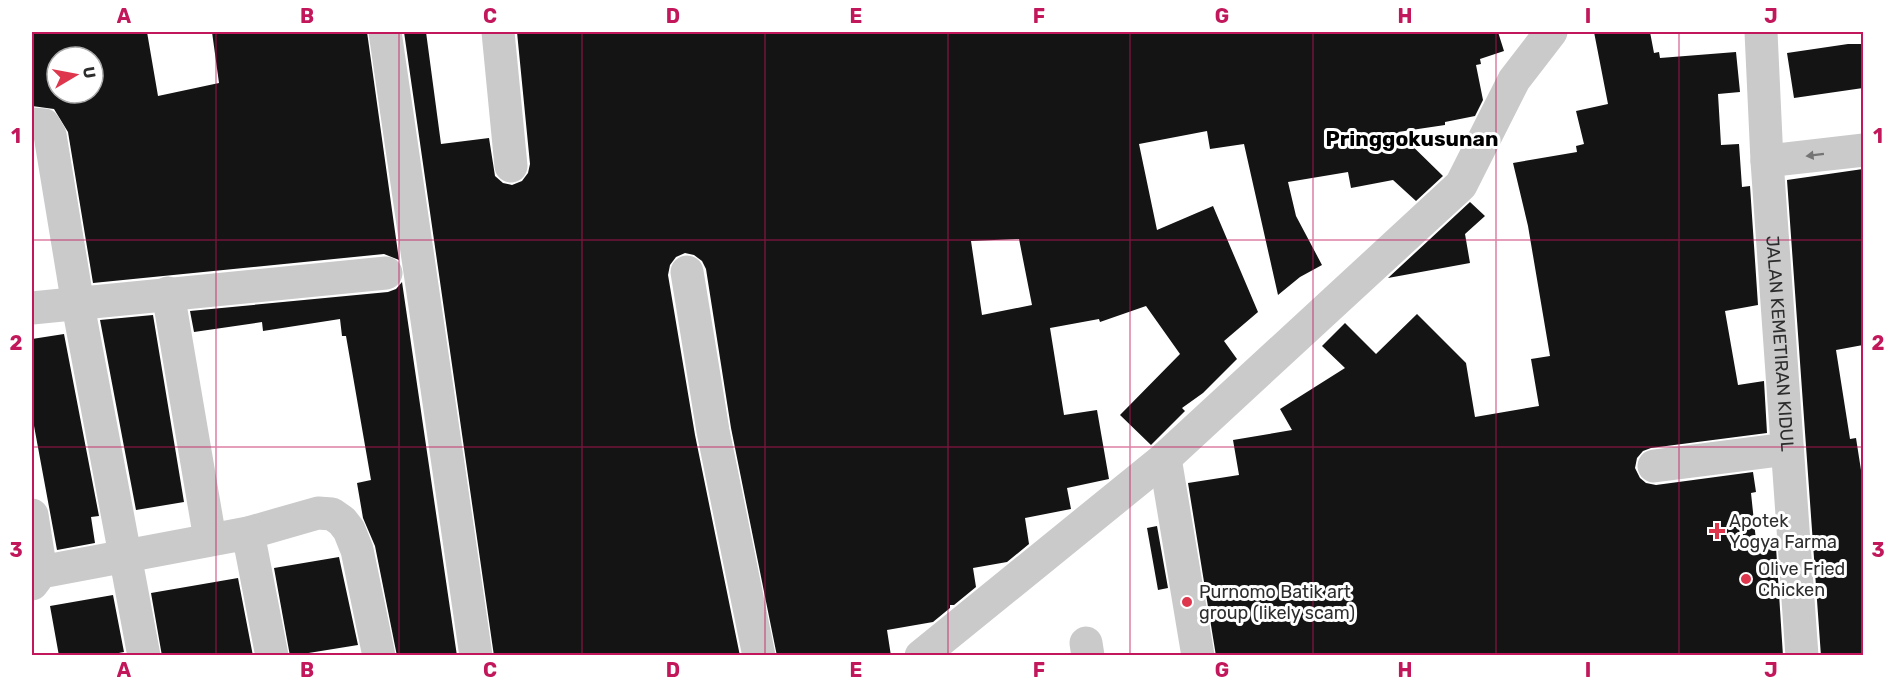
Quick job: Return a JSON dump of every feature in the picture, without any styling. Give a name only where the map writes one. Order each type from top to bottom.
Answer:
[{"type":"street","points":[[385,32],[477,656]]},
{"type":"street","points":[[498,32],[511,166]]},
{"type":"street","points":[[921,656],[1165,458],[1461,185],[1514,80],[1551,32]]},
{"type":"street","name":"JALAN KEMETIRAN KIDUL","points":[[1761,32],[1767,161],[1802,656]]},
{"type":"street","points":[[32,124],[44,125],[50,135],[78,305],[144,656]]},
{"type":"street","points":[[1767,161],[1863,150]]},
{"type":"street","points":[[687,272],[713,431],[759,656]]},
{"type":"street","points":[[32,308],[386,273]]},
{"type":"street","points":[[168,293],[210,539]]},
{"type":"street","points":[[1654,466],[1787,449]]},
{"type":"street","points":[[1165,458],[1198,656]]},
{"type":"street","points":[[32,515],[36,578],[125,557],[248,533],[318,513],[332,514],[349,530],[357,550],[379,656]]},
{"type":"street","points":[[248,533],[272,656]]},
{"type":"building","points":[[32,32],[147,32],[158,96],[219,83],[212,32],[367,32],[399,260],[384,254],[93,283],[68,132],[54,109],[32,106]]},
{"type":"building","points":[[404,32],[426,32],[441,144],[489,138],[495,176],[503,183],[512,185],[522,181],[528,173],[530,164],[517,32],[1498,32],[1504,51],[1480,59],[1481,64],[1476,65],[1483,100],[1475,116],[1445,122],[1445,125],[1398,132],[1443,176],[1416,201],[1393,180],[1351,188],[1348,172],[1288,182],[1296,216],[1322,265],[1300,277],[1278,295],[1244,144],[1210,149],[1207,131],[1139,144],[1157,230],[1213,206],[1258,312],[1224,341],[1237,359],[1203,393],[1182,408],[1185,411],[1151,445],[1120,415],[1180,354],[1146,306],[1100,322],[1099,319],[1050,328],[1064,415],[1097,410],[1109,479],[1067,488],[1071,509],[1025,518],[1029,544],[1007,562],[973,568],[976,587],[954,605],[950,605],[950,608],[933,622],[887,630],[891,656],[777,656],[731,428],[706,269],[702,261],[694,255],[685,253],[676,257],[670,265],[668,275],[695,435],[740,656],[494,656]],"holes":[[[1019,239],[1032,305],[982,315],[971,241]]]},
{"type":"building","points":[[1594,32],[1650,32],[1654,53],[1659,52],[1660,58],[1736,52],[1740,92],[1718,94],[1721,145],[1739,144],[1742,187],[1750,186],[1758,305],[1725,311],[1738,385],[1764,381],[1767,433],[1651,448],[1643,451],[1637,458],[1635,468],[1640,478],[1646,483],[1656,485],[1753,472],[1756,492],[1751,493],[1757,550],[1776,547],[1783,656],[1216,656],[1188,483],[1239,475],[1233,440],[1292,430],[1280,409],[1345,368],[1322,346],[1345,323],[1376,354],[1417,314],[1466,363],[1475,417],[1539,406],[1531,359],[1550,356],[1528,226],[1513,163],[1577,152],[1576,146],[1584,144],[1576,111],[1608,104]]},
{"type":"building","points":[[1863,44],[1863,88],[1794,98],[1787,53]]},
{"type":"building","points":[[1863,169],[1863,345],[1836,350],[1850,439],[1856,438],[1863,483],[1863,656],[1821,656],[1787,180]]},
{"type":"building","points":[[1470,202],[1485,216],[1465,234],[1470,263],[1388,278]]},
{"type":"building","points":[[402,282],[457,656],[397,656],[375,546],[363,518],[357,483],[371,480],[346,336],[342,336],[340,319],[263,331],[262,322],[194,332],[190,311],[388,292],[396,289]]},
{"type":"building","points":[[153,315],[184,502],[136,510],[100,320]]},
{"type":"building","points":[[64,334],[99,516],[91,517],[95,543],[57,550],[32,415],[32,339]]},
{"type":"building","points":[[1157,526],[1168,588],[1158,590],[1147,528]]},
{"type":"building","points":[[339,557],[358,645],[290,656],[274,568]]},
{"type":"building","points":[[238,578],[253,656],[162,656],[151,593]]},
{"type":"building","points":[[113,595],[124,652],[103,656],[59,656],[50,606]]},
{"type":"place","name":"Apotek Yogya Farma","points":[[1717,531]]},
{"type":"place","name":"Olive Fried Chicken","points":[[1746,579]]},
{"type":"place","name":"Purnomo Batik art group (likely scam)","points":[[1187,602]]},
{"type":"district","name":"Pringgokusunan","points":[[1412,139]]}]
